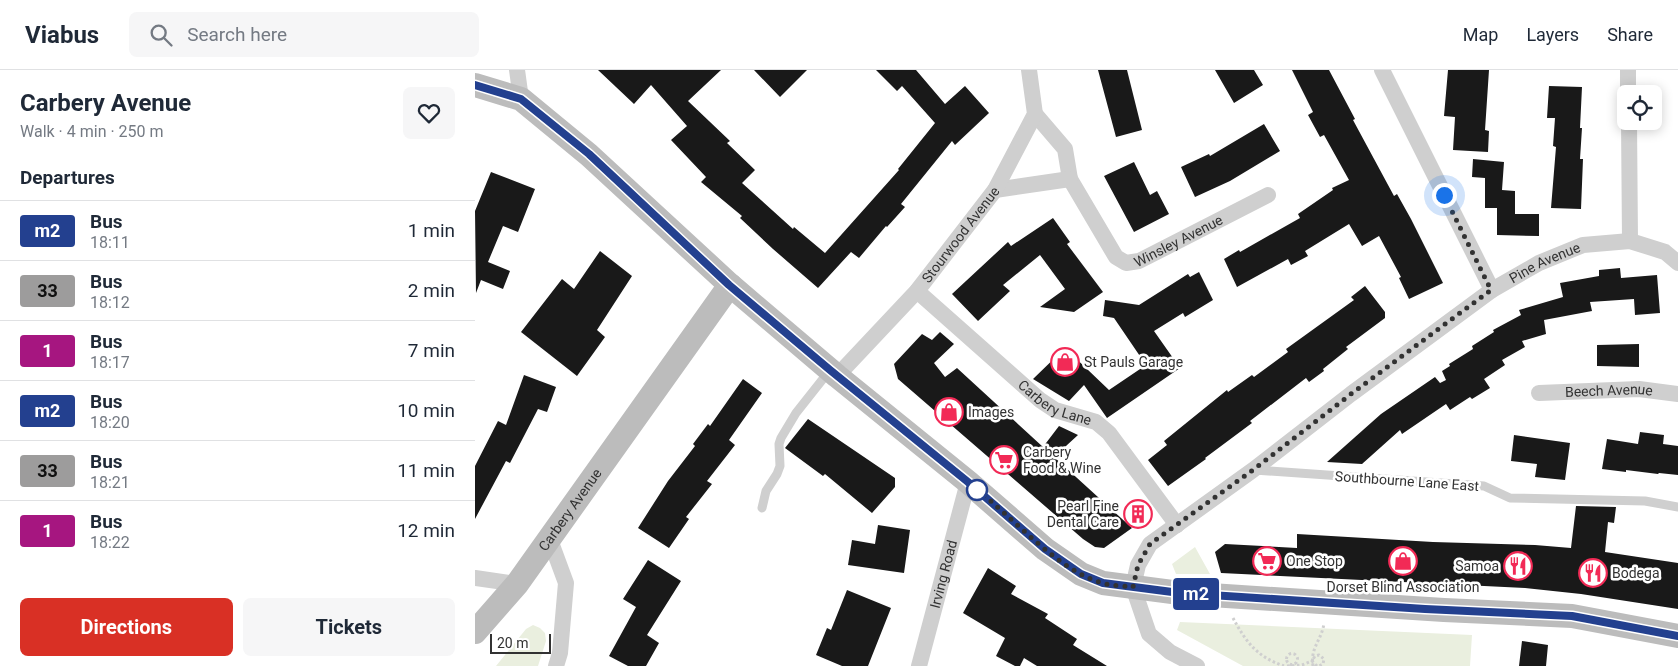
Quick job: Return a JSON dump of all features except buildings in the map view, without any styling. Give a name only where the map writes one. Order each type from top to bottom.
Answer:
[{"type":"main road","points":[[475,85],[521,99],[589,154],[729,285],[968,482],[1045,549],[1081,574],[1103,583],[1180,593],[1572,616],[1678,636]]},
{"type":"main road","name":"Carbery Avenue","points":[[475,632],[517,584],[729,285]]},
{"type":"street","points":[[517,70],[521,99]]},
{"type":"street","points":[[1029,70],[1035,114]]},
{"type":"street","points":[[1382,70],[1491,290]]},
{"type":"street","points":[[1628,70],[1628,85]]},
{"type":"street","name":"Winsley Avenue","points":[[1035,114],[1065,149],[1070,179],[1116,257],[1126,263],[1139,261],[1269,195]]},
{"type":"street","name":"Stourwood Avenue","points":[[834,373],[917,291],[995,190],[1035,114]]},
{"type":"street","points":[[1629,130],[1629,241]]},
{"type":"street","points":[[995,190],[1070,179]]},
{"type":"street","name":"Pine Avenue","points":[[1133,587],[1138,565],[1150,544],[1253,470],[1351,394],[1491,290],[1539,263],[1583,245],[1629,241],[1665,252],[1678,263]]},
{"type":"street","name":"Carbery Lane","points":[[917,291],[1040,400],[1055,410],[1096,422],[1109,432],[1177,525]]},
{"type":"street","name":"Beech Avenue","points":[[1539,394],[1639,389],[1678,394]]},
{"type":"street","name":"Irving Road","points":[[919,666],[968,482]]},
{"type":"street","points":[[549,537],[566,583],[560,653],[556,666]]},
{"type":"street","points":[[475,578],[517,584]]},
{"type":"street","points":[[1133,587],[1149,634],[1170,652],[1197,666]]},
{"type":"lane","points":[[763,508],[766,491],[780,466],[779,444],[781,438],[796,413],[834,373]]},
{"type":"lane","name":"Southbourne Lane East","points":[[1253,470],[1484,486],[1509,498],[1645,501],[1678,507]]},
{"type":"path","points":[[1220,596],[1244,638],[1253,648],[1262,656],[1285,666],[1302,665],[1312,661],[1317,655],[1322,656],[1323,664],[1316,666],[1312,661],[1313,649],[1323,633],[1328,603]]},
{"type":"green space","points":[[1195,547],[1210,574],[1176,574],[1172,564]]},
{"type":"green space","points":[[1180,622],[1472,635],[1470,666],[1243,666],[1177,630]]},
{"type":"green space","points":[[533,625],[545,633],[546,641],[538,666],[496,666],[526,629]]},
{"type":"bus line","name":"m2","points":[[475,85],[521,99],[589,154],[729,285],[968,482],[1045,549],[1081,574],[1103,583],[1180,593],[1425,609],[1572,616],[1678,636]]},
{"type":"place","name":"St Pauls Garage","points":[[1065,362]]},
{"type":"place","name":"Images","points":[[949,412]]},
{"type":"place","name":"Carbery Food & Wine","points":[[1004,460]]},
{"type":"place","name":"Pearl Fine Dental Care","points":[[1138,514]]},
{"type":"place","name":"One Stop","points":[[1267,561]]},
{"type":"place","name":"Dorset Blind Association","points":[[1403,561]]},
{"type":"place","name":"Samoa","points":[[1518,566]]},
{"type":"place","name":"Bodega","points":[[1593,573]]},
{"type":"route","points":[[977,490],[1045,549],[1081,574],[1103,583],[1133,587],[1138,565],[1150,544],[1253,470],[1351,394],[1491,290],[1444,195]]}]
